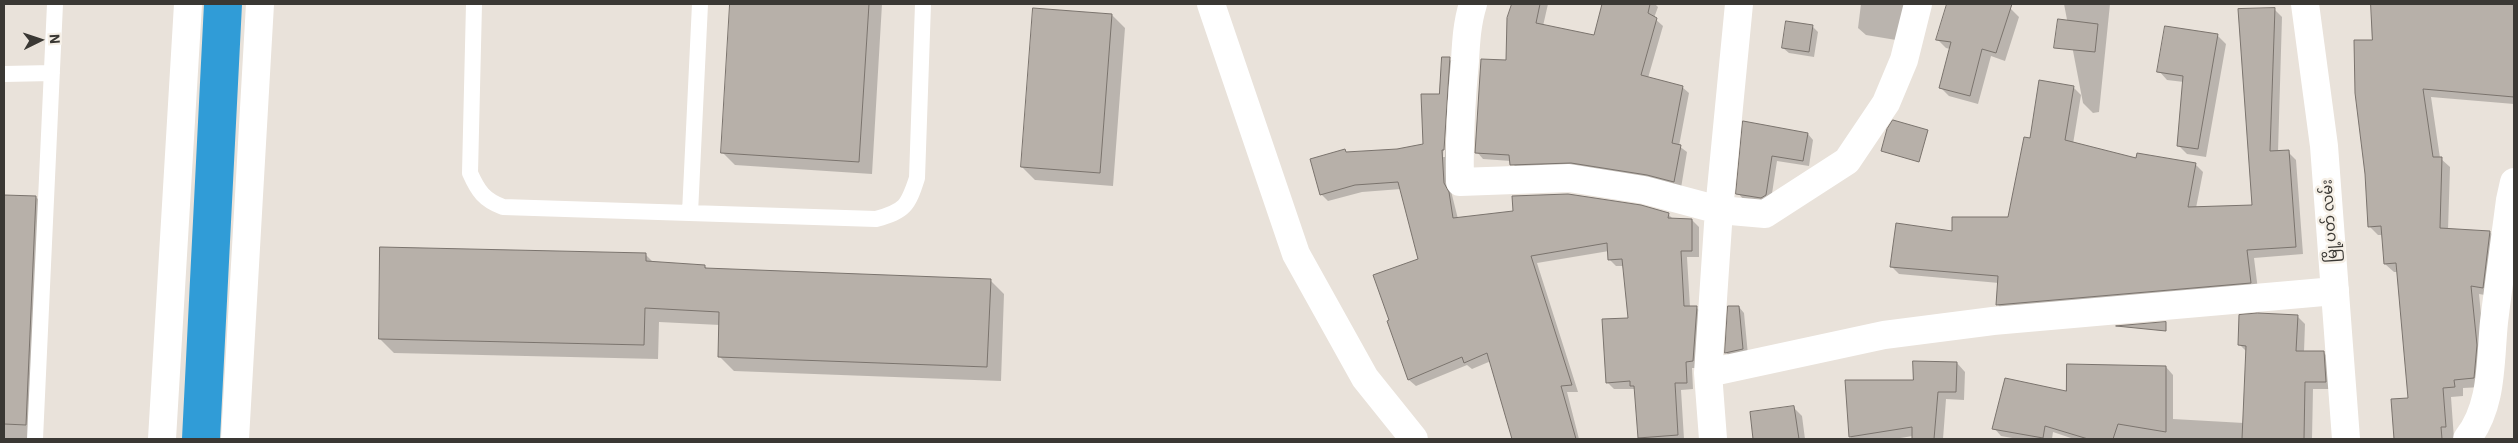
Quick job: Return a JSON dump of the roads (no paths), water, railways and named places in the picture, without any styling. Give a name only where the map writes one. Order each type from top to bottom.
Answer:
[{"type":"street","points":[[162,439],[188,4]]},
{"type":"street","points":[[235,439],[260,4]]},
{"type":"street","points":[[1211,4],[1296,254],[1365,378],[1414,439]]},
{"type":"street","points":[[1473,4],[1469,18],[1459,132],[1460,182],[1569,178],[1644,190],[1719,210],[1765,214],[1847,161],[1886,103],[1904,60],[1918,4]]},
{"type":"street","points":[[1713,439],[1708,373],[1719,210],[1739,4]]},
{"type":"street","name":"မြို့ပတ် လမ်း","points":[[2305,4],[2324,146],[2346,439]]},
{"type":"street","points":[[2467,439],[2478,425],[2488,395],[2496,313],[2510,200],[2514,182]]},
{"type":"street","points":[[1708,373],[1893,334],[1993,321],[2335,291]]},
{"type":"lane","points":[[35,439],[55,4]]},
{"type":"lane","points":[[474,4],[470,173],[478,191],[489,201],[503,207],[876,219],[899,212],[911,199],[917,178],[923,4]]},
{"type":"lane","points":[[690,213],[700,4]]},
{"type":"lane","points":[[4,74],[52,73]]},
{"type":"waterway","points":[[201,439],[223,4]]}]
